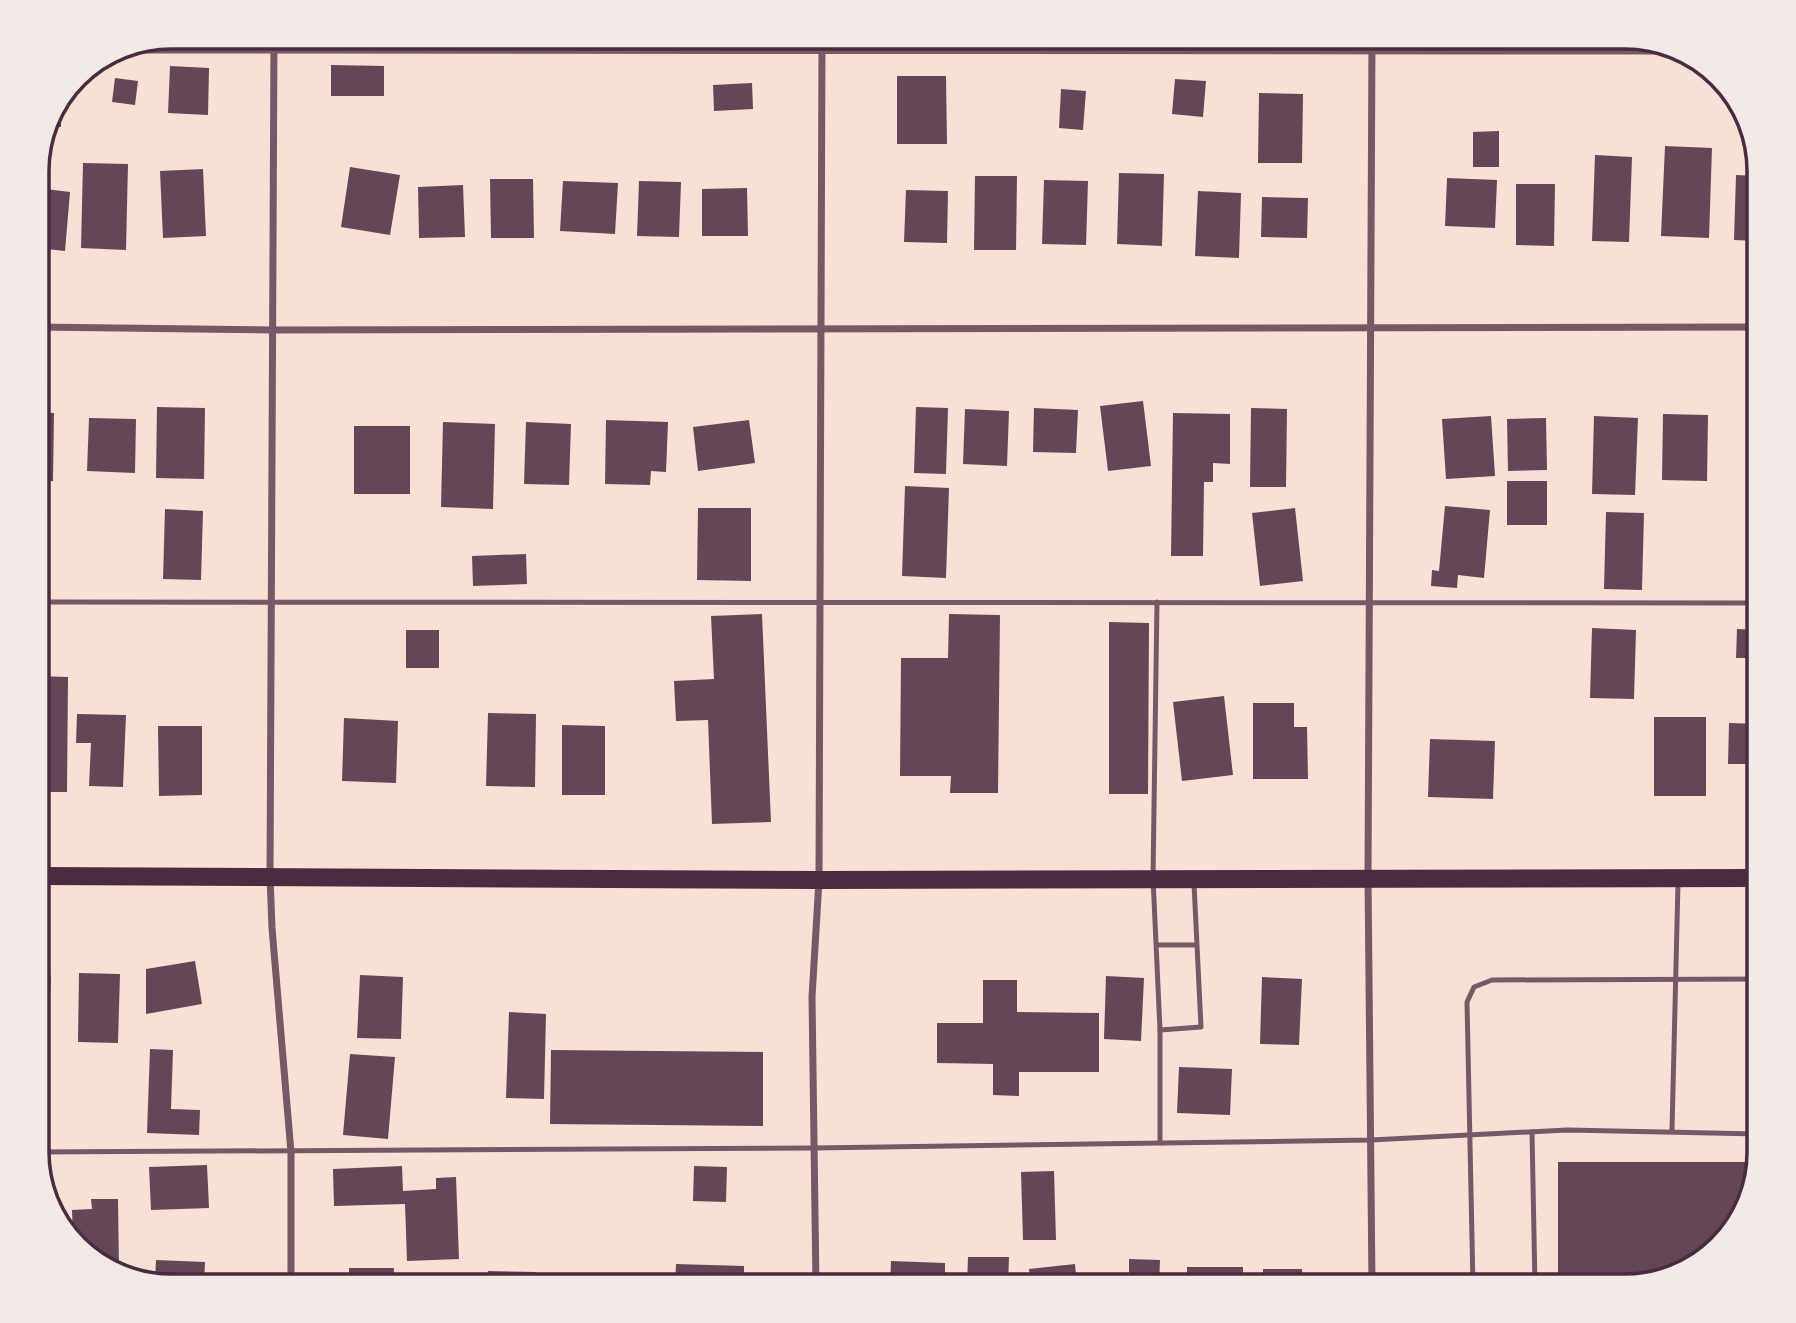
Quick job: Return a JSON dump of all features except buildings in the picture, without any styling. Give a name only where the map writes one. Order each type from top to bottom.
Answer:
[{"type":"main road","points":[[49,876],[819,880],[1747,878]]},
{"type":"street","points":[[816,1274],[812,997],[819,880],[821,49]]},
{"type":"street","points":[[1371,49],[1368,877],[1372,1274]]},
{"type":"street","points":[[274,52],[270,876],[271,929],[291,1152],[291,1274]]},
{"type":"street","points":[[49,327],[273,330],[1747,327]]},
{"type":"lane","points":[[151,51],[1649,52]]},
{"type":"lane","points":[[49,602],[1747,604]]},
{"type":"lane","points":[[1157,602],[1153,878],[1160,1030],[1160,1143]]},
{"type":"lane","points":[[1672,1130],[1679,876]]},
{"type":"lane","points":[[1160,1030],[1201,1027],[1194,877]]},
{"type":"lane","points":[[1157,945],[1196,945]]},
{"type":"lane","points":[[1473,1274],[1468,1002],[1474,988],[1492,980],[1747,979]]},
{"type":"lane","points":[[49,1152],[814,1148],[1371,1140],[1532,1132],[1672,1130],[1747,1133]]},
{"type":"lane","points":[[1532,1132],[1535,1274]]}]
